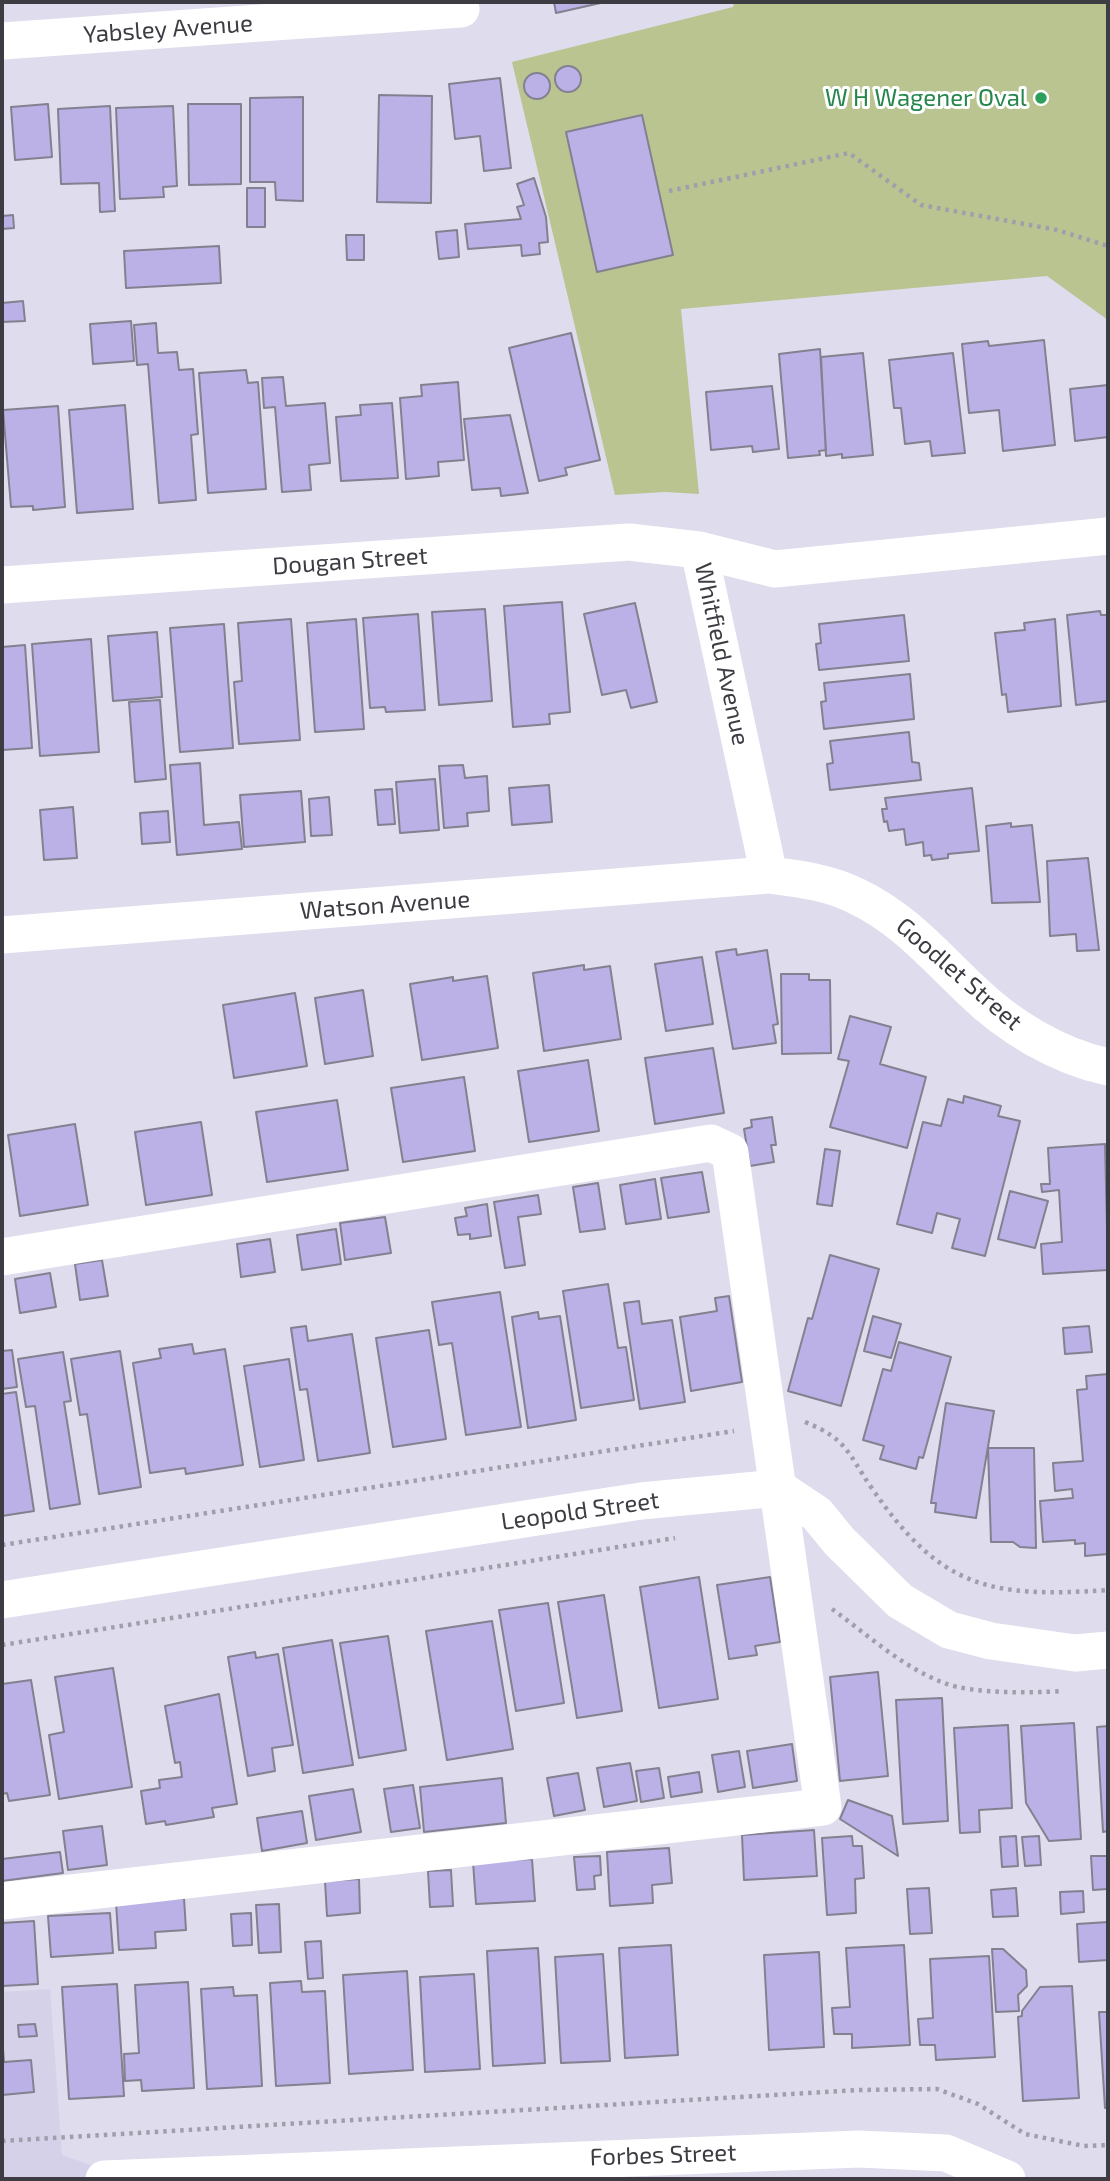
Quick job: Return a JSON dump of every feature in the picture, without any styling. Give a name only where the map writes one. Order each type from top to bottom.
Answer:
[{"type":"street","name":"Yabsley Avenue","points":[[2,41],[461,9]]},
{"type":"street","name":"Whitfield Avenue","points":[[769,875],[699,550],[775,569],[1108,536]]},
{"type":"street","name":"Dougan Street","points":[[2,585],[629,542],[699,550]]},
{"type":"street","name":"Watson Avenue","points":[[2,935],[769,875]]},
{"type":"street","name":"Goodlet Street","points":[[769,875],[825,883],[858,896],[887,913],[926,943],[971,990],[1017,1028],[1054,1048],[1108,1067]]},
{"type":"street","points":[[2,1257],[711,1143],[730,1152],[823,1807],[2,1901]]},
{"type":"street","points":[[778,1488],[817,1514],[839,1541],[900,1601],[949,1630],[992,1641],[1075,1653],[1108,1650]]},
{"type":"street","name":"Leopold Street","points":[[2,1600],[641,1501],[778,1488]]},
{"type":"street","name":"Forbes Street","points":[[104,2179],[859,2149],[946,2153],[1007,2179]]},
{"type":"path","points":[[669,191],[849,153],[921,205],[1057,230],[1108,246]]},
{"type":"path","points":[[2,1646],[682,1537]]},
{"type":"path","points":[[2,2141],[858,2090],[937,2089],[978,2104],[1025,2134],[1084,2146],[1108,2145]]},
{"type":"shaded area","points":[[50,1989],[62,2155],[132,2179],[2,2179],[2,1992]]},
{"type":"green space","points":[[734,2],[1108,2],[1108,320],[1047,276],[681,309],[699,494],[665,492],[615,495],[512,62],[733,7]]},
{"type":"building","points":[[554,2],[605,2],[556,13]]},
{"type":"building","points":[[568,66],[577,70],[581,79],[577,88],[568,92],[559,88],[555,79],[559,70]]},
{"type":"building","points":[[537,73],[546,77],[550,86],[546,95],[537,99],[528,95],[524,86],[528,77]]},
{"type":"building","points":[[500,78],[511,168],[484,171],[480,136],[455,139],[449,84]]},
{"type":"building","points":[[379,95],[432,96],[431,203],[377,202]]},
{"type":"building","points":[[303,97],[303,201],[276,200],[275,182],[250,182],[250,98]]},
{"type":"building","points":[[48,104],[52,157],[15,160],[11,107]]},
{"type":"building","points":[[188,104],[241,104],[241,184],[189,185]]},
{"type":"building","points":[[110,106],[115,211],[100,212],[99,183],[61,184],[58,109]]},
{"type":"building","points":[[173,106],[177,186],[163,187],[164,197],[120,199],[116,108]]},
{"type":"building","points":[[642,115],[673,255],[597,272],[566,132]]},
{"type":"building","points":[[534,178],[546,217],[548,242],[539,243],[540,254],[522,256],[521,245],[468,249],[465,224],[521,219],[517,207],[524,205],[517,184]]},
{"type":"building","points":[[247,188],[265,188],[265,227],[247,227]]},
{"type":"building","points":[[13,215],[14,228],[2,229],[2,216]]},
{"type":"building","points":[[457,230],[459,257],[439,259],[436,232]]},
{"type":"building","points":[[346,235],[364,235],[364,260],[347,260]]},
{"type":"building","points":[[219,246],[221,283],[126,288],[124,251]]},
{"type":"building","points":[[23,301],[25,321],[2,322],[2,303]]},
{"type":"building","points":[[131,321],[134,361],[93,364],[90,324]]},
{"type":"building","points":[[156,323],[158,353],[177,352],[179,370],[193,369],[198,434],[191,435],[196,500],[159,503],[148,364],[137,365],[134,325]]},
{"type":"building","points":[[571,333],[600,460],[565,468],[567,475],[539,481],[509,348]]},
{"type":"building","points":[[1044,340],[1055,445],[1003,451],[999,410],[969,413],[962,344],[988,341],[989,346]]},
{"type":"building","points":[[820,349],[826,450],[819,451],[820,455],[788,458],[779,354]]},
{"type":"building","points":[[863,353],[873,455],[842,458],[842,454],[826,456],[821,357]]},
{"type":"building","points":[[953,353],[965,453],[932,456],[930,441],[905,444],[901,408],[894,408],[889,360]]},
{"type":"building","points":[[246,370],[248,383],[258,382],[266,489],[208,493],[199,373]]},
{"type":"building","points":[[283,377],[286,406],[325,403],[330,463],[309,465],[311,490],[282,492],[275,407],[264,408],[262,378]]},
{"type":"building","points":[[458,382],[464,460],[438,462],[439,476],[406,479],[400,398],[422,396],[421,385]]},
{"type":"building","points":[[1108,385],[1108,437],[1075,441],[1070,389]]},
{"type":"building","points":[[772,386],[779,449],[753,452],[752,446],[711,450],[706,392]]},
{"type":"building","points":[[392,403],[398,478],[341,481],[336,417],[361,415],[360,405]]},
{"type":"building","points":[[125,405],[133,509],[77,513],[69,410]]},
{"type":"building","points":[[58,406],[65,507],[33,510],[33,506],[11,507],[3,410]]},
{"type":"building","points":[[510,415],[528,493],[501,496],[500,488],[472,490],[464,419]]},
{"type":"building","points":[[562,602],[570,712],[549,714],[550,724],[513,727],[504,606]]},
{"type":"building","points":[[635,603],[657,702],[631,708],[626,690],[602,695],[584,614]]},
{"type":"building","points":[[485,609],[492,701],[439,705],[432,612]]},
{"type":"building","points":[[1100,611],[1101,615],[1108,615],[1108,701],[1076,705],[1067,615]]},
{"type":"building","points":[[418,614],[425,710],[386,712],[385,707],[370,708],[363,618]]},
{"type":"building","points":[[904,615],[909,661],[819,670],[816,644],[821,643],[819,624]]},
{"type":"building","points":[[291,619],[300,740],[239,744],[234,682],[242,681],[238,623]]},
{"type":"building","points":[[356,619],[364,729],[315,732],[307,623]]},
{"type":"building","points":[[1055,619],[1061,706],[1008,712],[1006,694],[1002,695],[995,633],[1025,630],[1024,623]]},
{"type":"building","points":[[224,624],[233,748],[180,752],[170,628]]},
{"type":"building","points":[[157,632],[162,697],[113,701],[108,636]]},
{"type":"building","points":[[91,639],[99,752],[40,756],[32,644]]},
{"type":"building","points":[[25,645],[32,748],[2,750],[2,647]]},
{"type":"building","points":[[910,674],[914,719],[824,729],[821,702],[826,701],[824,683]]},
{"type":"building","points":[[160,700],[166,779],[135,782],[129,702]]},
{"type":"building","points":[[909,732],[912,762],[919,763],[921,780],[830,790],[827,764],[833,763],[830,741]]},
{"type":"building","points":[[200,763],[204,825],[239,822],[242,849],[177,855],[170,765]]},
{"type":"building","points":[[463,765],[465,778],[487,776],[489,811],[467,813],[468,826],[444,828],[439,766]]},
{"type":"building","points":[[435,779],[439,830],[400,833],[396,782]]},
{"type":"building","points":[[549,785],[552,822],[512,825],[509,788]]},
{"type":"building","points":[[972,788],[979,851],[948,854],[948,858],[932,860],[931,855],[924,856],[923,842],[906,845],[904,829],[889,831],[887,821],[884,822],[882,809],[887,809],[885,798]]},
{"type":"building","points":[[392,789],[395,824],[378,825],[375,790]]},
{"type":"building","points":[[301,791],[305,842],[244,847],[240,795]]},
{"type":"building","points":[[329,797],[332,835],[311,836],[309,799]]},
{"type":"building","points":[[73,807],[77,858],[44,860],[40,810]]},
{"type":"building","points":[[168,811],[170,842],[142,844],[140,813]]},
{"type":"building","points":[[1011,823],[1011,827],[1032,825],[1040,902],[992,903],[986,826]]},
{"type":"building","points":[[1088,858],[1099,950],[1077,951],[1076,934],[1050,936],[1047,861]]},
{"type":"building","points":[[736,949],[737,955],[767,950],[778,1024],[773,1025],[776,1043],[733,1049],[716,952]]},
{"type":"building","points":[[702,957],[713,1024],[666,1031],[655,964]]},
{"type":"building","points":[[584,965],[584,970],[610,966],[621,1039],[544,1051],[533,973]]},
{"type":"building","points":[[781,974],[809,974],[809,980],[830,980],[831,1053],[782,1054]]},
{"type":"building","points":[[487,976],[498,1048],[422,1060],[410,984],[453,977],[453,981]]},
{"type":"building","points":[[363,990],[373,1056],[325,1064],[315,998]]},
{"type":"building","points":[[295,993],[307,1066],[234,1078],[223,1005]]},
{"type":"building","points":[[850,1016],[891,1027],[880,1064],[926,1077],[907,1148],[830,1127],[849,1061],[838,1059]]},
{"type":"building","points":[[713,1048],[724,1113],[655,1124],[645,1058]]},
{"type":"building","points":[[588,1060],[599,1131],[529,1142],[518,1071]]},
{"type":"building","points":[[464,1077],[475,1151],[403,1162],[391,1088]]},
{"type":"building","points":[[964,1096],[1001,1106],[998,1116],[1020,1121],[985,1256],[952,1248],[960,1219],[937,1213],[932,1233],[897,1224],[923,1122],[941,1126],[948,1099],[963,1103]]},
{"type":"building","points":[[337,1100],[348,1170],[267,1182],[256,1112]]},
{"type":"building","points":[[772,1117],[776,1145],[771,1145],[774,1162],[750,1166],[744,1129],[752,1127],[751,1120]]},
{"type":"building","points":[[201,1122],[212,1195],[146,1205],[135,1132]]},
{"type":"building","points":[[75,1124],[88,1205],[20,1216],[8,1135]]},
{"type":"building","points":[[1105,1144],[1108,1270],[1043,1274],[1041,1244],[1062,1242],[1059,1190],[1042,1192],[1041,1184],[1050,1184],[1048,1148]]},
{"type":"building","points":[[825,1149],[840,1151],[832,1206],[817,1204]]},
{"type":"building","points":[[702,1172],[709,1212],[668,1218],[661,1178]]},
{"type":"building","points":[[655,1179],[661,1219],[626,1224],[620,1185]]},
{"type":"building","points":[[598,1183],[605,1229],[580,1232],[573,1187]]},
{"type":"building","points":[[1010,1191],[1048,1201],[1035,1248],[998,1239]]},
{"type":"building","points":[[538,1195],[541,1214],[518,1217],[525,1265],[505,1268],[494,1202]]},
{"type":"building","points":[[487,1204],[491,1236],[470,1239],[470,1234],[458,1235],[455,1218],[467,1216],[465,1208]]},
{"type":"building","points":[[385,1217],[391,1253],[345,1260],[340,1223]]},
{"type":"building","points":[[336,1229],[341,1264],[302,1270],[297,1235]]},
{"type":"building","points":[[270,1239],[275,1272],[241,1277],[237,1244]]},
{"type":"building","points":[[830,1255],[879,1269],[841,1406],[788,1391],[808,1318],[812,1319]]},
{"type":"building","points":[[102,1260],[108,1296],[80,1300],[75,1264]]},
{"type":"building","points":[[50,1273],[56,1307],[20,1313],[15,1279]]},
{"type":"building","points":[[608,1284],[618,1348],[626,1347],[634,1400],[581,1408],[563,1291]]},
{"type":"building","points":[[500,1292],[521,1427],[466,1435],[452,1343],[439,1345],[432,1302]]},
{"type":"building","points":[[729,1296],[742,1382],[691,1391],[680,1317],[717,1311],[715,1298]]},
{"type":"building","points":[[639,1301],[642,1324],[672,1320],[685,1402],[640,1409],[624,1303]]},
{"type":"building","points":[[538,1312],[539,1319],[560,1316],[576,1420],[528,1428],[512,1317]]},
{"type":"building","points":[[873,1316],[901,1324],[891,1358],[864,1351]]},
{"type":"building","points":[[306,1326],[308,1341],[352,1334],[370,1453],[318,1461],[307,1389],[300,1390],[291,1328]]},
{"type":"building","points":[[1089,1326],[1092,1352],[1065,1354],[1063,1328]]},
{"type":"building","points":[[429,1330],[446,1439],[393,1447],[376,1338]]},
{"type":"building","points":[[899,1342],[951,1357],[923,1458],[919,1457],[916,1469],[880,1459],[884,1446],[863,1440],[883,1369],[891,1371]]},
{"type":"building","points":[[192,1344],[194,1354],[225,1349],[243,1465],[186,1474],[185,1468],[150,1473],[133,1363],[161,1358],[159,1349]]},
{"type":"building","points":[[12,1350],[17,1387],[2,1389],[2,1351]]},
{"type":"building","points":[[120,1351],[141,1487],[99,1494],[87,1414],[80,1415],[71,1359]]},
{"type":"building","points":[[63,1352],[71,1401],[64,1402],[80,1504],[50,1509],[35,1406],[26,1407],[18,1359]]},
{"type":"building","points":[[289,1359],[304,1460],[260,1467],[244,1366]]},
{"type":"building","points":[[1108,1374],[1108,1554],[1085,1556],[1085,1543],[1075,1544],[1075,1540],[1043,1542],[1040,1501],[1073,1498],[1072,1489],[1055,1491],[1053,1463],[1083,1461],[1077,1390],[1087,1389],[1086,1376]]},
{"type":"building","points":[[16,1392],[34,1511],[2,1516],[2,1394]]},
{"type":"building","points":[[946,1403],[994,1411],[976,1518],[935,1512],[936,1503],[931,1503]]},
{"type":"building","points":[[988,1448],[1034,1448],[1036,1548],[1020,1547],[1013,1542],[991,1542]]},
{"type":"building","points":[[699,1577],[718,1699],[659,1708],[640,1587]]},
{"type":"building","points":[[770,1577],[780,1642],[755,1646],[757,1655],[729,1659],[717,1585]]},
{"type":"building","points":[[604,1595],[622,1711],[577,1718],[558,1602]]},
{"type":"building","points":[[548,1603],[564,1703],[516,1711],[499,1610]]},
{"type":"building","points":[[492,1621],[513,1749],[447,1760],[426,1631]]},
{"type":"building","points":[[388,1636],[406,1750],[359,1758],[340,1643]]},
{"type":"building","points":[[332,1640],[353,1765],[303,1773],[283,1648]]},
{"type":"building","points":[[255,1652],[256,1658],[278,1654],[293,1745],[272,1748],[275,1771],[248,1776],[228,1657]]},
{"type":"building","points":[[113,1668],[132,1787],[59,1799],[49,1735],[64,1732],[55,1677]]},
{"type":"building","points":[[878,1672],[888,1776],[840,1781],[830,1677]]},
{"type":"building","points":[[31,1680],[50,1795],[9,1801],[7,1793],[2,1794],[2,1684]]},
{"type":"building","points":[[219,1694],[237,1804],[212,1808],[214,1817],[166,1825],[165,1821],[146,1824],[141,1791],[160,1788],[159,1780],[182,1777],[180,1762],[175,1763],[165,1706]]},
{"type":"building","points":[[942,1698],[948,1821],[903,1824],[896,1700]]},
{"type":"building","points":[[1074,1723],[1081,1839],[1049,1841],[1026,1803],[1021,1726]]},
{"type":"building","points":[[1008,1725],[1012,1808],[979,1810],[980,1832],[960,1833],[954,1728]]},
{"type":"building","points":[[1108,1726],[1108,1831],[1103,1832],[1097,1727]]},
{"type":"building","points":[[792,1744],[797,1781],[753,1788],[747,1751]]},
{"type":"building","points":[[739,1751],[745,1787],[718,1792],[712,1755]]},
{"type":"building","points":[[630,1763],[637,1801],[604,1807],[597,1768]]},
{"type":"building","points":[[659,1768],[664,1798],[641,1802],[636,1771]]},
{"type":"building","points":[[699,1772],[702,1792],[671,1797],[668,1777]]},
{"type":"building","points":[[578,1773],[585,1810],[554,1816],[547,1778]]},
{"type":"building","points":[[502,1778],[506,1823],[424,1832],[420,1787]]},
{"type":"building","points":[[413,1785],[420,1828],[391,1832],[384,1789]]},
{"type":"building","points":[[353,1789],[361,1832],[316,1840],[309,1796]]},
{"type":"building","points":[[848,1800],[892,1816],[898,1856],[840,1819]]},
{"type":"building","points":[[302,1811],[307,1843],[262,1851],[257,1818]]},
{"type":"building","points":[[102,1826],[107,1865],[68,1870],[63,1831]]},
{"type":"building","points":[[814,1830],[817,1876],[744,1880],[742,1835]]},
{"type":"building","points":[[852,1836],[853,1846],[862,1846],[864,1878],[855,1879],[856,1913],[827,1915],[822,1838]]},
{"type":"building","points":[[1016,1836],[1018,1866],[1002,1867],[1000,1837]]},
{"type":"building","points":[[1039,1836],[1041,1865],[1025,1866],[1022,1837]]},
{"type":"building","points":[[669,1848],[672,1883],[652,1885],[653,1903],[610,1906],[607,1852]]},
{"type":"building","points":[[60,1852],[63,1873],[2,1881],[2,1859]]},
{"type":"building","points":[[600,1856],[601,1875],[594,1876],[595,1889],[577,1890],[574,1857]]},
{"type":"building","points":[[1091,1856],[1108,1856],[1108,1889],[1093,1890]]},
{"type":"building","points":[[532,1859],[535,1901],[476,1904],[473,1862]]},
{"type":"building","points":[[451,1870],[453,1906],[430,1907],[428,1871]]},
{"type":"building","points":[[359,1879],[360,1913],[327,1916],[325,1881]]},
{"type":"building","points":[[929,1888],[932,1933],[910,1934],[907,1889]]},
{"type":"building","points":[[1016,1888],[1018,1916],[993,1917],[991,1890]]},
{"type":"building","points":[[1083,1891],[1084,1912],[1061,1914],[1060,1892]]},
{"type":"building","points":[[184,1898],[186,1930],[155,1932],[156,1948],[119,1950],[116,1902]]},
{"type":"building","points":[[279,1904],[281,1952],[259,1953],[256,1905]]},
{"type":"building","points":[[110,1913],[113,1953],[51,1957],[48,1916]]},
{"type":"building","points":[[251,1913],[252,1945],[233,1946],[231,1914]]},
{"type":"building","points":[[34,1921],[38,1984],[2,1986],[2,1923]]},
{"type":"building","points":[[1108,1922],[1108,1960],[1079,1962],[1077,1924]]},
{"type":"building","points":[[321,1941],[323,1978],[308,1979],[305,1942]]},
{"type":"building","points":[[671,1945],[678,2055],[625,2058],[619,1948]]},
{"type":"building","points":[[904,1945],[910,2045],[852,2048],[852,2034],[834,2034],[832,2008],[850,2007],[846,1948]]},
{"type":"building","points":[[538,1948],[545,2063],[493,2066],[487,1951]]},
{"type":"building","points":[[992,1949],[1003,1949],[1026,1970],[1027,1986],[1018,1995],[1019,2011],[996,2012]]},
{"type":"building","points":[[819,1952],[824,2047],[769,2050],[764,1955]]},
{"type":"building","points":[[603,1954],[610,2061],[561,2063],[555,1957]]},
{"type":"building","points":[[989,1956],[995,2057],[936,2060],[935,2045],[920,2045],[918,2019],[933,2018],[930,1959]]},
{"type":"building","points":[[407,1971],[413,2070],[349,2074],[343,1975]]},
{"type":"building","points":[[474,1974],[480,2069],[425,2072],[420,1977]]},
{"type":"building","points":[[301,1981],[302,1992],[325,1991],[330,2083],[276,2086],[270,1983]]},
{"type":"building","points":[[188,1982],[194,2088],[142,2091],[141,2080],[125,2081],[124,2054],[139,2053],[135,1985]]},
{"type":"building","points":[[117,1984],[124,2096],[69,2099],[62,1987]]},
{"type":"building","points":[[1072,1986],[1079,2098],[1023,2101],[1018,2017],[1022,2016],[1022,2011],[1040,1987]]},
{"type":"building","points":[[233,1987],[234,1996],[257,1995],[262,2086],[207,2089],[201,1989]]},
{"type":"building","points":[[1099,2012],[1108,2012],[1108,2108],[1105,2108]]},
{"type":"building","points":[[35,2024],[37,2036],[19,2037],[18,2025]]},
{"type":"building","points":[[2,2036],[4,2062],[31,2060],[34,2092],[2,2095]]},
{"type":"place","name":"W H Wagener Oval","points":[[1041,98]]}]
